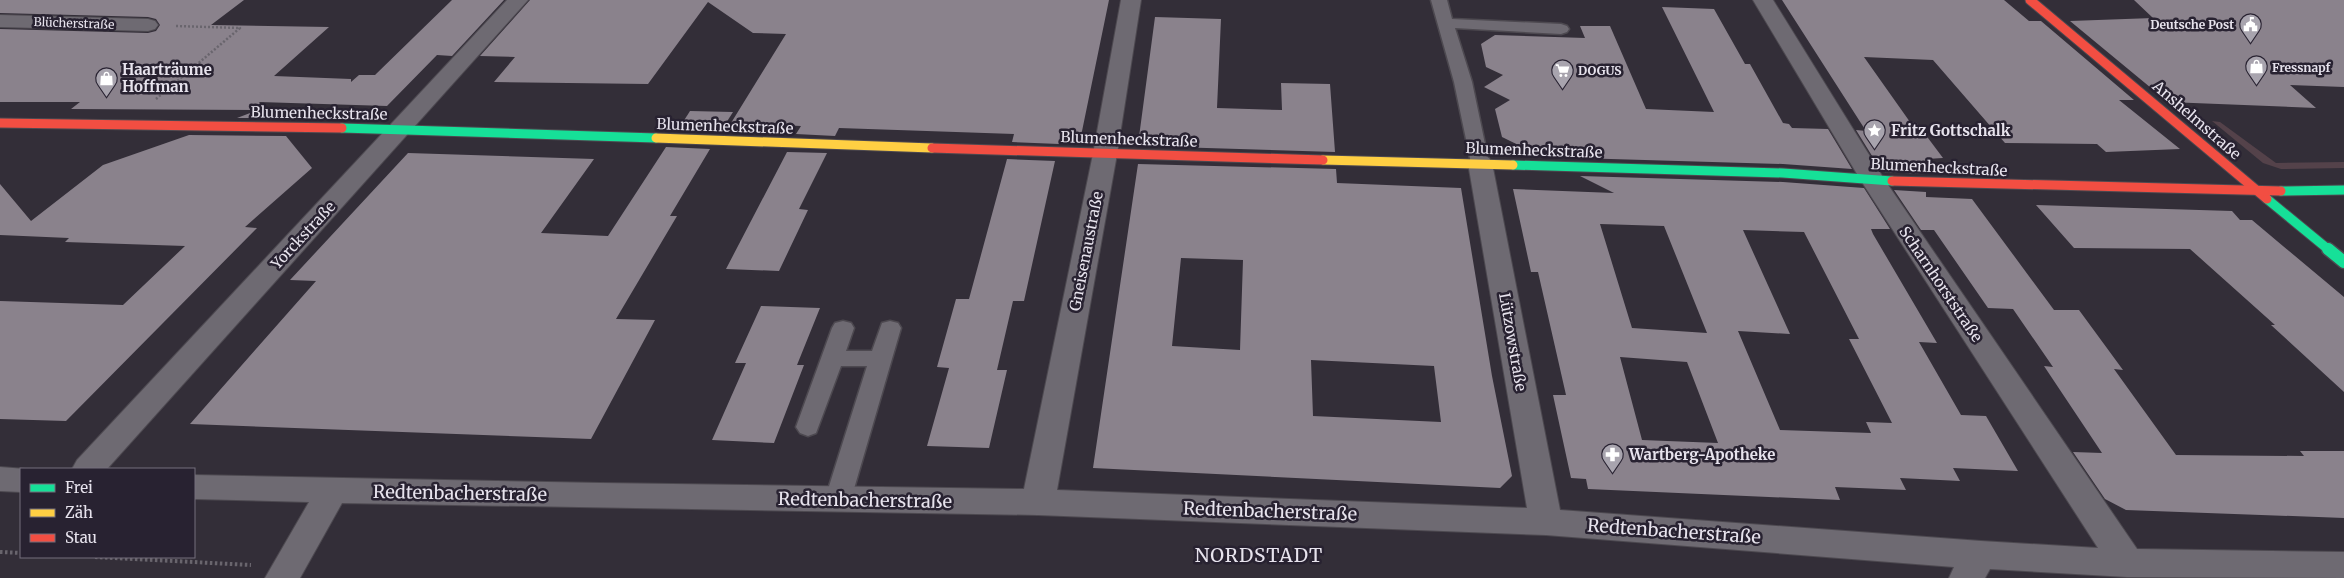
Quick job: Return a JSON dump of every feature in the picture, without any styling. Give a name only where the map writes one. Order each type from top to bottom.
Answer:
[{"type":"street","name":"Yorckstraße","points":[[89,468],[518,0]]},
{"type":"street","name":"Gneisenaustraße","points":[[1038,502],[1105,154],[1131,0]]},
{"type":"street","name":"Scharnhorststraße","points":[[1763,0],[1872,179],[2127,563]]},
{"type":"street","name":"Anshelmstraße","points":[[2030,0],[2176,120],[2201,145],[2257,192],[2344,262]]},
{"type":"street","name":"Blücherstraße","points":[[0,21],[148,25]]},
{"type":"street","name":"Blumenheckstraße","points":[[0,123],[401,129],[1105,154],[1783,172],[1901,182],[2257,192],[2344,190]]},
{"type":"street","name":"Lützowstraße","points":[[1480,163],[1546,522]]},
{"type":"street","points":[[0,479],[20,480]]},
{"type":"street","name":"Redtenbacherstraße","points":[[195,487],[332,491],[1038,502],[1546,522],[1973,567],[2127,563],[2344,566]]},
{"type":"street","points":[[286,572],[332,491]]},
{"type":"lane","points":[[1439,0],[1444,23],[1463,82],[1480,163]]},
{"type":"lane","points":[[1444,23],[1560,29]]},
{"type":"lane","points":[[808,427],[843,328]]},
{"type":"lane","points":[[838,499],[890,328]]},
{"type":"lane","points":[[833,358],[881,359]]},
{"type":"path","points":[[125,125],[240,28],[148,25]]},
{"type":"path","points":[[0,552],[20,553]]},
{"type":"path","points":[[108,558],[286,572]]},
{"type":"shaded area","points":[[2212,121],[2220,122],[2276,163],[2344,162],[2344,168],[2281,169],[2263,163]]},
{"type":"building","points":[[0,0],[244,0],[211,25],[329,27],[274,76],[351,79],[351,82],[359,75],[375,75],[452,0],[504,0],[452,56],[437,55],[387,106],[259,102],[272,118],[237,118],[258,110],[71,109],[80,102],[0,102],[0,29],[148,33],[156,31],[160,25],[156,19],[148,17],[0,13]]},
{"type":"building","points":[[530,0],[1109,0],[1081,136],[1061,135],[1059,144],[1012,142],[1014,134],[839,128],[835,136],[796,134],[801,126],[731,123],[786,34],[753,33],[708,2],[648,84],[494,82],[515,57],[480,56]]},
{"type":"building","points":[[1782,0],[2004,0],[2029,21],[2041,21],[2134,100],[2119,100],[2180,149],[2106,152],[2097,144],[2005,143],[1933,60],[1864,57],[1910,122],[1916,122],[1943,158],[1926,159],[1926,174],[1882,172],[1856,130],[1866,131]]},
{"type":"building","points":[[2134,0],[2344,0],[2344,87],[2290,85],[2316,108],[2168,102],[2070,21],[2153,18]]},
{"type":"building","points":[[1662,7],[1714,9],[1745,64],[1750,64],[1783,123],[1789,124],[1792,128],[1828,129],[1852,169],[1783,164],[1543,157],[1502,137],[1495,109],[1510,100],[1484,87],[1503,75],[1486,67],[1481,44],[1495,35],[1585,38],[1580,26],[1610,26],[1646,109],[1714,112]]},
{"type":"building","points":[[1155,17],[1221,19],[1217,108],[1282,110],[1281,83],[1330,84],[1335,152],[1141,146],[1143,137],[1139,137]]},
{"type":"building","points":[[690,111],[733,112],[721,131],[678,130]]},
{"type":"building","points":[[189,135],[286,136],[312,168],[245,227],[257,228],[66,421],[0,419],[0,301],[123,305],[185,246],[65,242],[69,238],[0,235],[0,184],[31,221],[103,165]]},
{"type":"building","points":[[666,147],[710,149],[670,216],[677,216],[616,319],[655,320],[591,439],[190,424],[316,281],[290,280],[408,153],[594,159],[541,233],[608,236]]},
{"type":"building","points":[[787,152],[827,153],[799,209],[808,210],[779,271],[726,269]]},
{"type":"building","points":[[1007,159],[1055,161],[1024,301],[1013,301],[997,370],[1007,370],[989,448],[927,446],[949,368],[937,367],[956,299],[969,299]]},
{"type":"building","points":[[1138,164],[1336,169],[1337,183],[1461,188],[1492,376],[1512,476],[1500,488],[1093,468]],"holes":[[[1181,258],[1243,260],[1240,350],[1172,346]],[[1311,360],[1434,366],[1441,422],[1313,416]]]},
{"type":"building","points":[[1580,176],[1783,182],[1864,188],[1890,229],[1871,229],[1873,234],[1937,343],[1919,342],[1961,415],[1986,416],[2018,471],[1953,468],[1960,481],[1900,478],[1906,490],[1835,487],[1840,500],[1588,489],[1586,479],[1571,478],[1553,395],[1566,395],[1538,272],[1531,272],[1513,189],[1614,193]],"holes":[[[1600,224],[1664,226],[1707,333],[1632,328]],[[1743,230],[1804,232],[1859,339],[1849,339],[1892,423],[1866,422],[1871,433],[1780,430],[1738,331],[1790,334]],[[1620,357],[1687,362],[1718,443],[1642,440]]]},
{"type":"building","points":[[1894,190],[1926,192],[1926,197],[1972,199],[2054,310],[2079,310],[2123,370],[2114,369],[2176,455],[2304,456],[2300,451],[2344,451],[2344,518],[2126,510],[2105,499],[2073,452],[2102,453],[2044,366],[2053,367],[2013,309],[1988,308],[1934,230],[1921,230]]},
{"type":"building","points":[[2036,205],[2232,211],[2240,220],[2252,220],[2344,297],[2344,392],[2271,325],[2275,325],[2190,249],[2074,248]]},
{"type":"building","points":[[761,306],[820,308],[797,365],[804,365],[774,443],[712,440],[746,363],[735,363]]},
{"type":"traffic: fast","points":[[342,128],[656,138]]},
{"type":"traffic: fast","points":[[1513,165],[1783,173],[1892,181]]},
{"type":"traffic: fast","points":[[2281,191],[2344,190]]},
{"type":"traffic: fast","points":[[2267,199],[2344,262]]},
{"type":"traffic: slow","points":[[656,138],[932,148]]},
{"type":"traffic: slow","points":[[1323,160],[1513,165]]},
{"type":"traffic: jam","points":[[2030,0],[2267,199]]},
{"type":"traffic: jam","points":[[0,123],[342,128]]},
{"type":"traffic: jam","points":[[932,148],[1323,160]]},
{"type":"traffic: jam","points":[[1892,181],[2281,191]]},
{"type":"place","name":"Deutsche Post","points":[[2250,43]]},
{"type":"place","name":"Fressnapf","points":[[2256,86]]},
{"type":"place","name":"DOGUS","points":[[1562,89]]},
{"type":"place","name":"Haarträume Hoffman","points":[[106,97]]},
{"type":"place","name":"Fritz Gottschalk","points":[[1875,149]]},
{"type":"place","name":"Wartberg-Apotheke","points":[[1613,473]]},
{"type":"district","name":"NORDSTADT","points":[[1259,555]]}]
